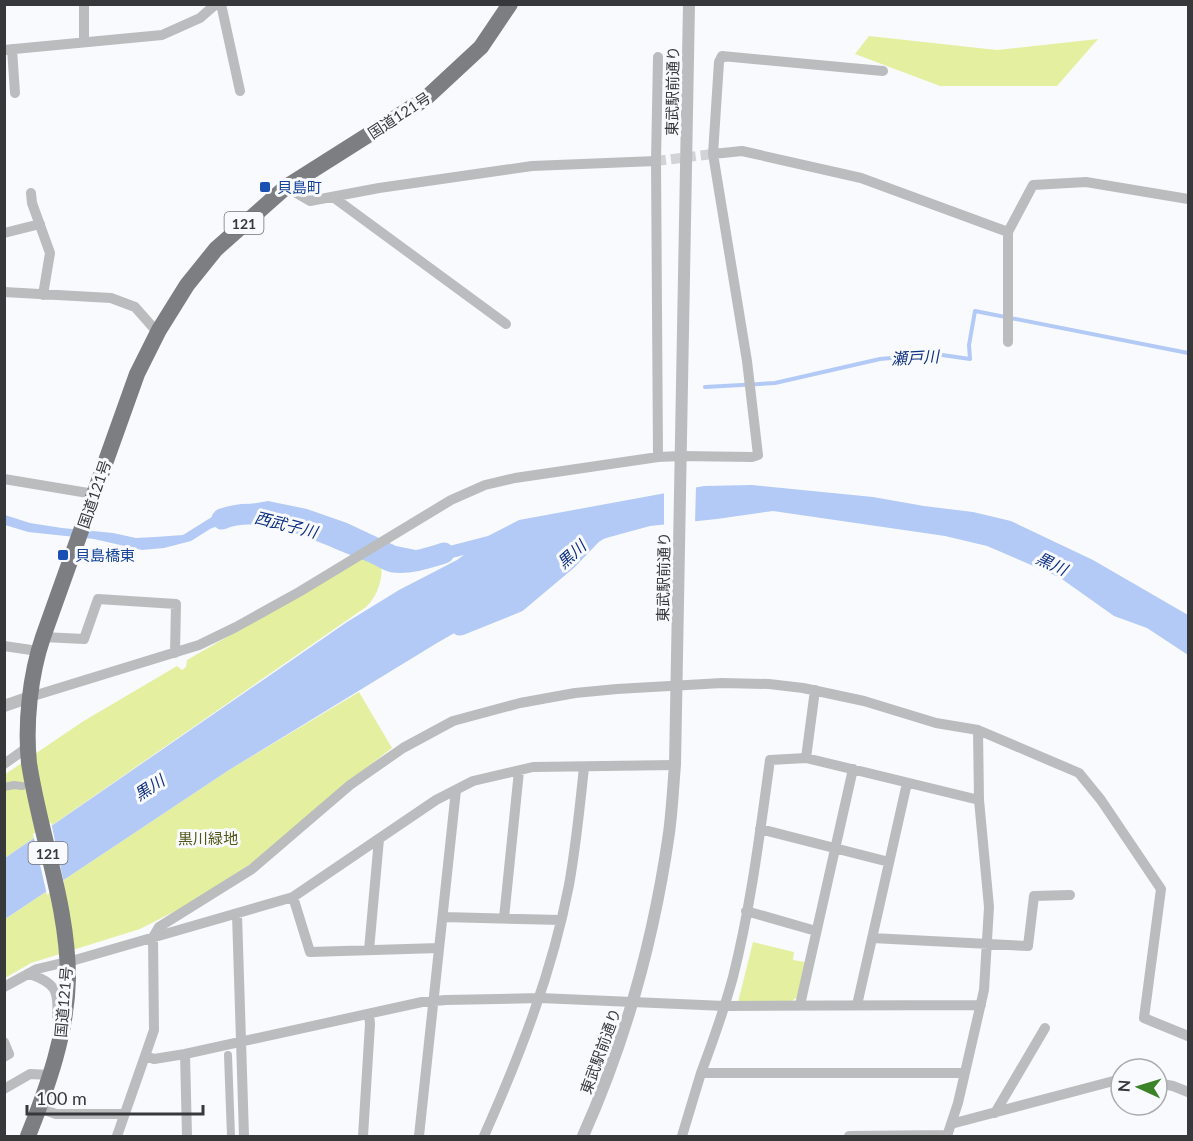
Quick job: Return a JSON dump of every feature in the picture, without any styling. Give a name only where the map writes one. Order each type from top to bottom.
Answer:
[{"type":"highway","name":"国道121号","points":[[28,1137],[57,1053],[66,1000],[67,956],[61,912],[35,795],[28,751],[30,697],[40,644],[137,374],[187,285],[216,249],[286,187],[425,99],[481,47],[510,4]]},
{"type":"street","points":[[84,4],[84,42]]},
{"type":"street","points":[[15,93],[8,49],[162,35],[200,18],[216,4]]},
{"type":"street","points":[[221,4],[240,91]]},
{"type":"street","name":"東武駅前通り","points":[[583,1137],[613,1064],[633,1001],[649,940],[669,832],[675,765],[689,4]]},
{"type":"street","points":[[4,706],[199,645],[309,586],[451,501],[485,485],[515,478],[658,457],[681,460],[758,455],[747,361],[713,154],[719,62],[722,56],[883,71]]},
{"type":"street","points":[[657,57],[658,457]]},
{"type":"street","points":[[713,154],[742,151],[861,178],[1008,232]]},
{"type":"street","points":[[286,187],[310,201],[532,166],[656,161]]},
{"type":"street","points":[[1008,342],[1008,232],[1033,185],[1086,182],[1188,199]]},
{"type":"street","points":[[31,193],[50,253],[43,295]]},
{"type":"street","points":[[333,197],[506,324]]},
{"type":"street","points":[[4,233],[39,224]]},
{"type":"street","points":[[4,292],[111,298],[135,307],[158,333]]},
{"type":"street","points":[[4,479],[94,494]]},
{"type":"street","points":[[4,646],[84,639],[98,599],[176,603],[175,653]]},
{"type":"street","points":[[117,1137],[154,1030],[153,938],[159,927],[252,869],[350,785],[440,726],[469,715],[545,698],[676,681],[769,684],[814,690],[864,701],[936,723],[978,730],[1079,773],[1101,800],[1161,889],[1144,1018],[1188,1036]]},
{"type":"street","points":[[806,758],[814,690]]},
{"type":"street","points":[[949,1132],[984,990],[989,907],[979,801],[978,730]]},
{"type":"street","points":[[4,764],[28,751]]},
{"type":"street","points":[[682,1137],[733,975],[746,911],[770,760],[806,758],[979,801]]},
{"type":"street","points":[[4,987],[67,956],[153,938],[293,897],[436,800],[473,781],[533,767],[675,765]]},
{"type":"street","points":[[484,1137],[508,1083],[540,998],[561,920],[575,850],[584,767]]},
{"type":"street","points":[[800,1005],[853,769]]},
{"type":"street","points":[[504,918],[519,771]]},
{"type":"street","points":[[857,1005],[907,783]]},
{"type":"street","points":[[4,787],[22,786]]},
{"type":"street","points":[[419,1137],[456,790]]},
{"type":"street","points":[[760,829],[889,862]]},
{"type":"street","points":[[369,950],[379,839]]},
{"type":"street","points":[[872,938],[1028,946],[1034,896],[1070,895]]},
{"type":"street","points":[[293,897],[310,952],[439,948]]},
{"type":"street","points":[[746,911],[816,931]]},
{"type":"street","points":[[237,914],[244,1137]]},
{"type":"street","points":[[443,917],[561,920]]},
{"type":"street","points":[[30,974],[48,981],[56,992],[58,1002],[57,1053]]},
{"type":"street","points":[[145,1056],[154,1059],[185,1054],[241,1040],[434,1001],[540,998],[724,1006],[981,1005]]},
{"type":"street","points":[[363,1137],[369,1014]]},
{"type":"street","points":[[995,1113],[1045,1028]]},
{"type":"street","points":[[4,1042],[9,1054],[4,1057]]},
{"type":"street","points":[[185,1054],[187,1137]]},
{"type":"street","points":[[228,1055],[231,1137]]},
{"type":"street","points":[[701,1073],[965,1073]]},
{"type":"street","points":[[4,1089],[30,1074],[51,1075]]},
{"type":"street","points":[[849,1137],[949,1132],[995,1113],[1109,1082]]},
{"type":"street","points":[[1169,1085],[1188,1092]]},
{"type":"street","points":[[39,1108],[56,1114],[124,1114]]},
{"type":"green space","points":[[869,36],[997,50],[1098,39],[1057,86],[940,86],[855,54]]},
{"type":"green space","points":[[371,554],[380,559],[382,572],[377,591],[366,607],[5,858],[4,775],[82,722],[177,666],[182,670],[186,667],[187,660]]},
{"type":"green space","name":"黒川緑地","points":[[359,692],[392,748],[339,789],[255,861],[185,906],[140,929],[31,963],[5,978],[5,919],[229,770]]},
{"type":"green space","points":[[753,942],[794,952],[793,960],[805,962],[798,997],[790,1002],[738,1002]]},
{"type":"water","points":[[752,485],[873,497],[973,512],[1011,521],[1093,560],[1188,615],[1188,655],[1147,628],[1114,616],[1059,577],[987,546],[945,536],[773,511],[650,526],[577,546],[515,598],[229,770],[5,919],[5,858],[347,622],[399,590],[464,555],[440,561],[394,558],[352,537],[310,521],[270,510],[257,511],[235,519],[210,529],[191,541],[164,548],[142,550],[94,539],[28,532],[5,525],[5,515],[30,523],[62,528],[113,533],[136,538],[155,537],[183,535],[215,515],[245,505],[268,501],[307,509],[347,523],[396,546],[426,552],[488,536],[519,520],[704,486]]},
{"type":"pier","points":[[696,485],[695,525],[664,528],[664,490]]},
{"type":"pier","points":[[51,822],[64,883],[47,895],[33,834]]},
{"type":"waterway","name":"瀬戸川","points":[[705,387],[775,383],[880,359],[935,354],[970,359],[969,345],[975,311],[1188,353]]},
{"type":"waterway","name":"西武子川","points":[[222,519],[258,514],[298,523],[393,562],[425,559],[444,553]]},
{"type":"waterway","name":"黒川","points":[[460,625],[517,602],[567,560],[592,534],[603,527]]},
{"type":"tunnel","points":[[656,161],[713,154]]},
{"type":"place","name":"貝島町","points":[[265,187]]},
{"type":"place","name":"貝島橋東","points":[[63,555]]}]
